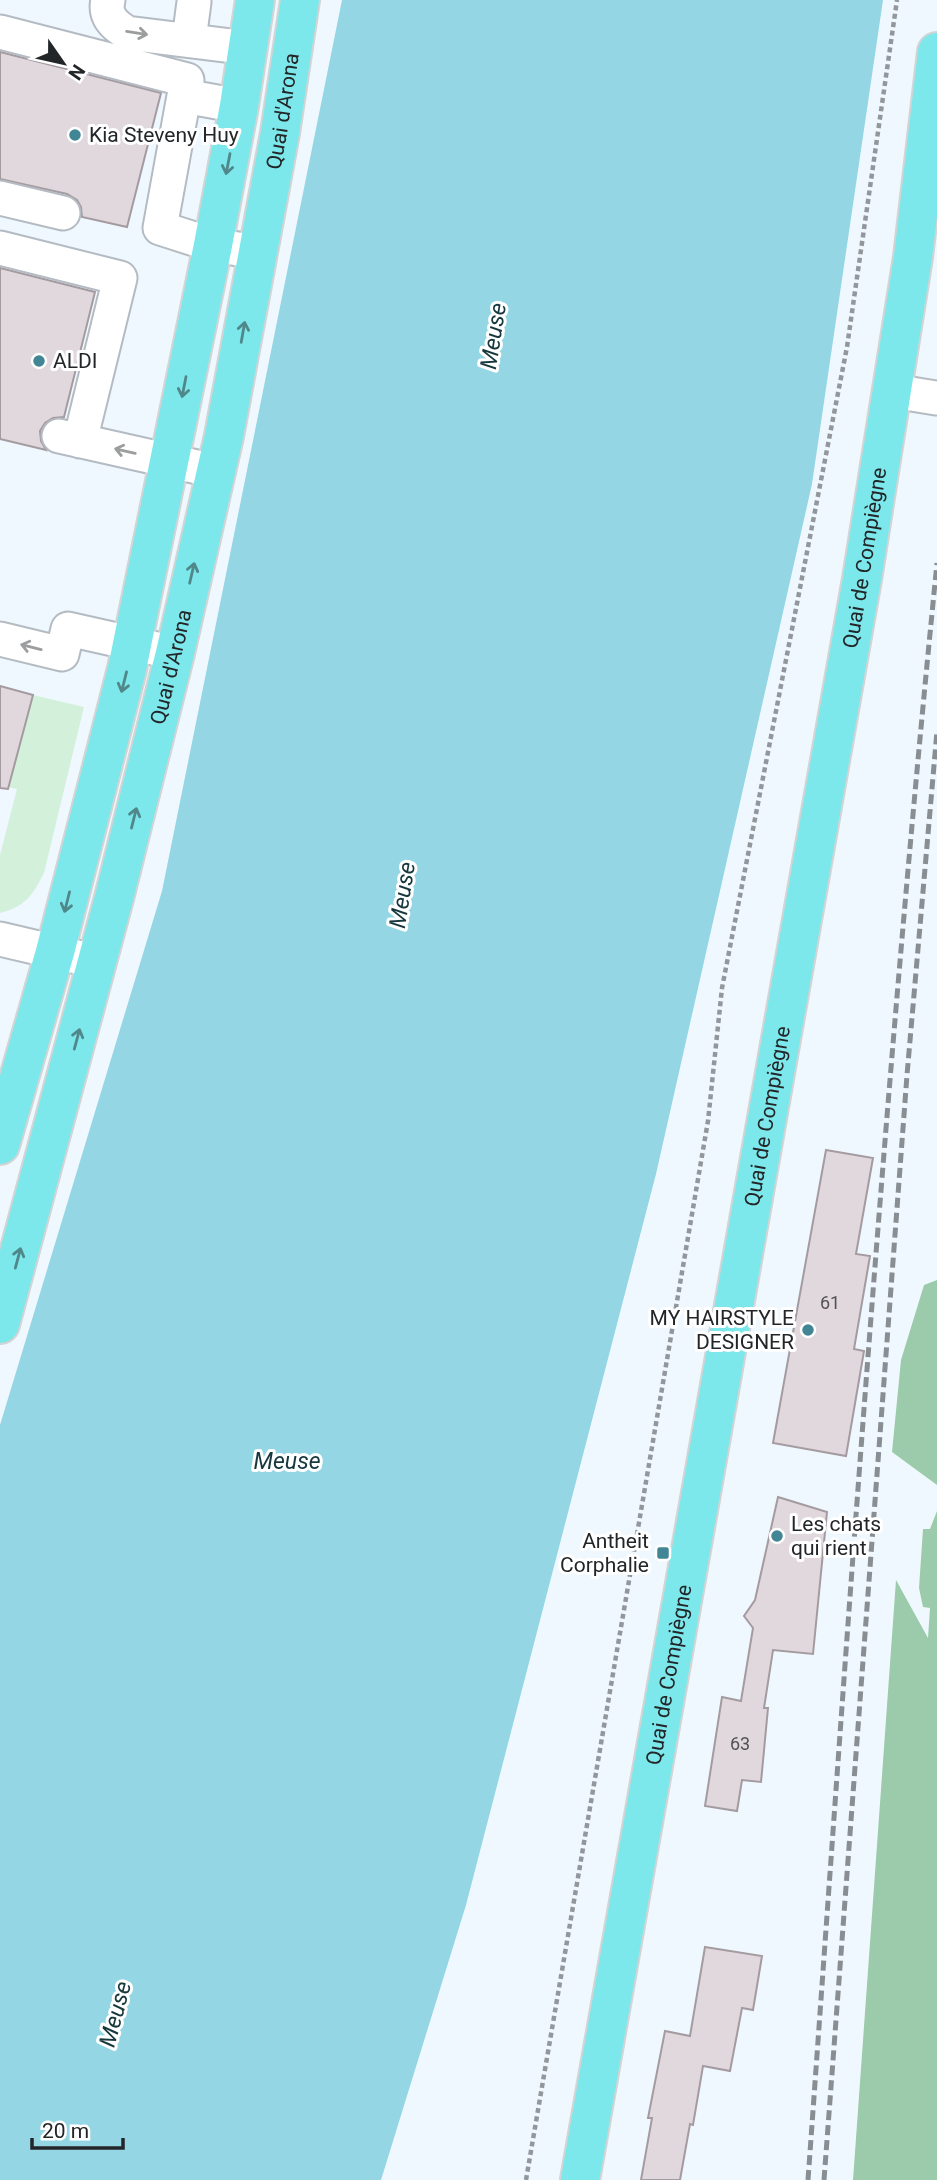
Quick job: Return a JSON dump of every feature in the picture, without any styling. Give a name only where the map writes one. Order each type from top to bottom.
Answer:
[{"type":"main road","name":"Quai d'Arona","points":[[0,1144],[55,952],[132,645],[213,245],[239,106],[255,0]]},
{"type":"main road","name":"Quai d'Arona","points":[[0,1324],[97,962],[174,653],[215,471],[280,133],[300,0]]},
{"type":"main road","name":"Quai de Compiègne","points":[[580,2180],[893,391],[913,257],[937,52]]},
{"type":"street","points":[[108,0],[108,15],[115,26],[127,33],[248,48]]},
{"type":"street","points":[[189,40],[194,2]]},
{"type":"street","points":[[0,32],[187,80],[160,228],[213,245],[257,252]]},
{"type":"street","points":[[184,96],[239,106]]},
{"type":"street","points":[[0,198],[63,213]]},
{"type":"street","points":[[0,248],[120,278],[69,438],[215,471]]},
{"type":"street","points":[[893,391],[936,398]]},
{"type":"street","points":[[0,639],[62,654],[68,629],[174,653]]},
{"type":"street","points":[[0,939],[97,962]]},
{"type":"path","points":[[526,2180],[708,1121],[722,988],[847,347],[897,0]]},
{"type":"green space","points":[[33,695],[84,707],[44,873],[36,888],[22,904],[0,913],[0,855],[17,789],[8,787]]},
{"type":"green space","points":[[937,1280],[937,1485],[892,1452],[901,1360],[924,1285]]},
{"type":"green space","points":[[937,1511],[937,2180],[853,2180],[896,1580],[928,1638],[930,1608],[923,1607],[919,1588],[923,1529],[930,1529]]},
{"type":"water","name":"Meuse","points":[[342,0],[883,0],[812,484],[656,1174],[466,1905],[381,2180],[0,2180],[0,1425],[162,891]]},
{"type":"building","name":"Kia Steveny Huy","points":[[0,52],[161,93],[127,227],[82,217],[77,200],[67,194],[0,179]]},
{"type":"building","name":"ALDI","points":[[0,268],[95,292],[64,417],[53,418],[45,423],[40,431],[46,450],[0,439]]},
{"type":"building","points":[[0,686],[33,695],[8,789],[0,788]]},
{"type":"building","points":[[826,1150],[873,1158],[856,1254],[870,1256],[854,1349],[864,1351],[846,1456],[773,1443]]},
{"type":"building","points":[[778,1497],[827,1512],[813,1654],[773,1650],[764,1708],[768,1708],[761,1782],[742,1780],[737,1811],[705,1806],[722,1697],[741,1701],[753,1628],[744,1616],[755,1600]]},
{"type":"building","points":[[705,1947],[762,1956],[753,2010],[742,2008],[730,2071],[703,2066],[680,2180],[641,2180],[652,2118],[648,2118],[665,2031],[690,2036]]},
{"type":"railway","points":[[808,2180],[883,1169],[937,563]]},
{"type":"railway","points":[[824,2180],[907,1075],[937,731]]},
{"type":"place","name":"Kia Steveny Huy","points":[[75,135]]},
{"type":"place","name":"ALDI","points":[[39,361]]},
{"type":"place","name":"MY HAIRSTYLE DESIGNER","points":[[808,1330]]},
{"type":"place","name":"Les chats qui rient","points":[[777,1536]]},
{"type":"place","name":"Antheit Corphalie","points":[[663,1553]]}]
